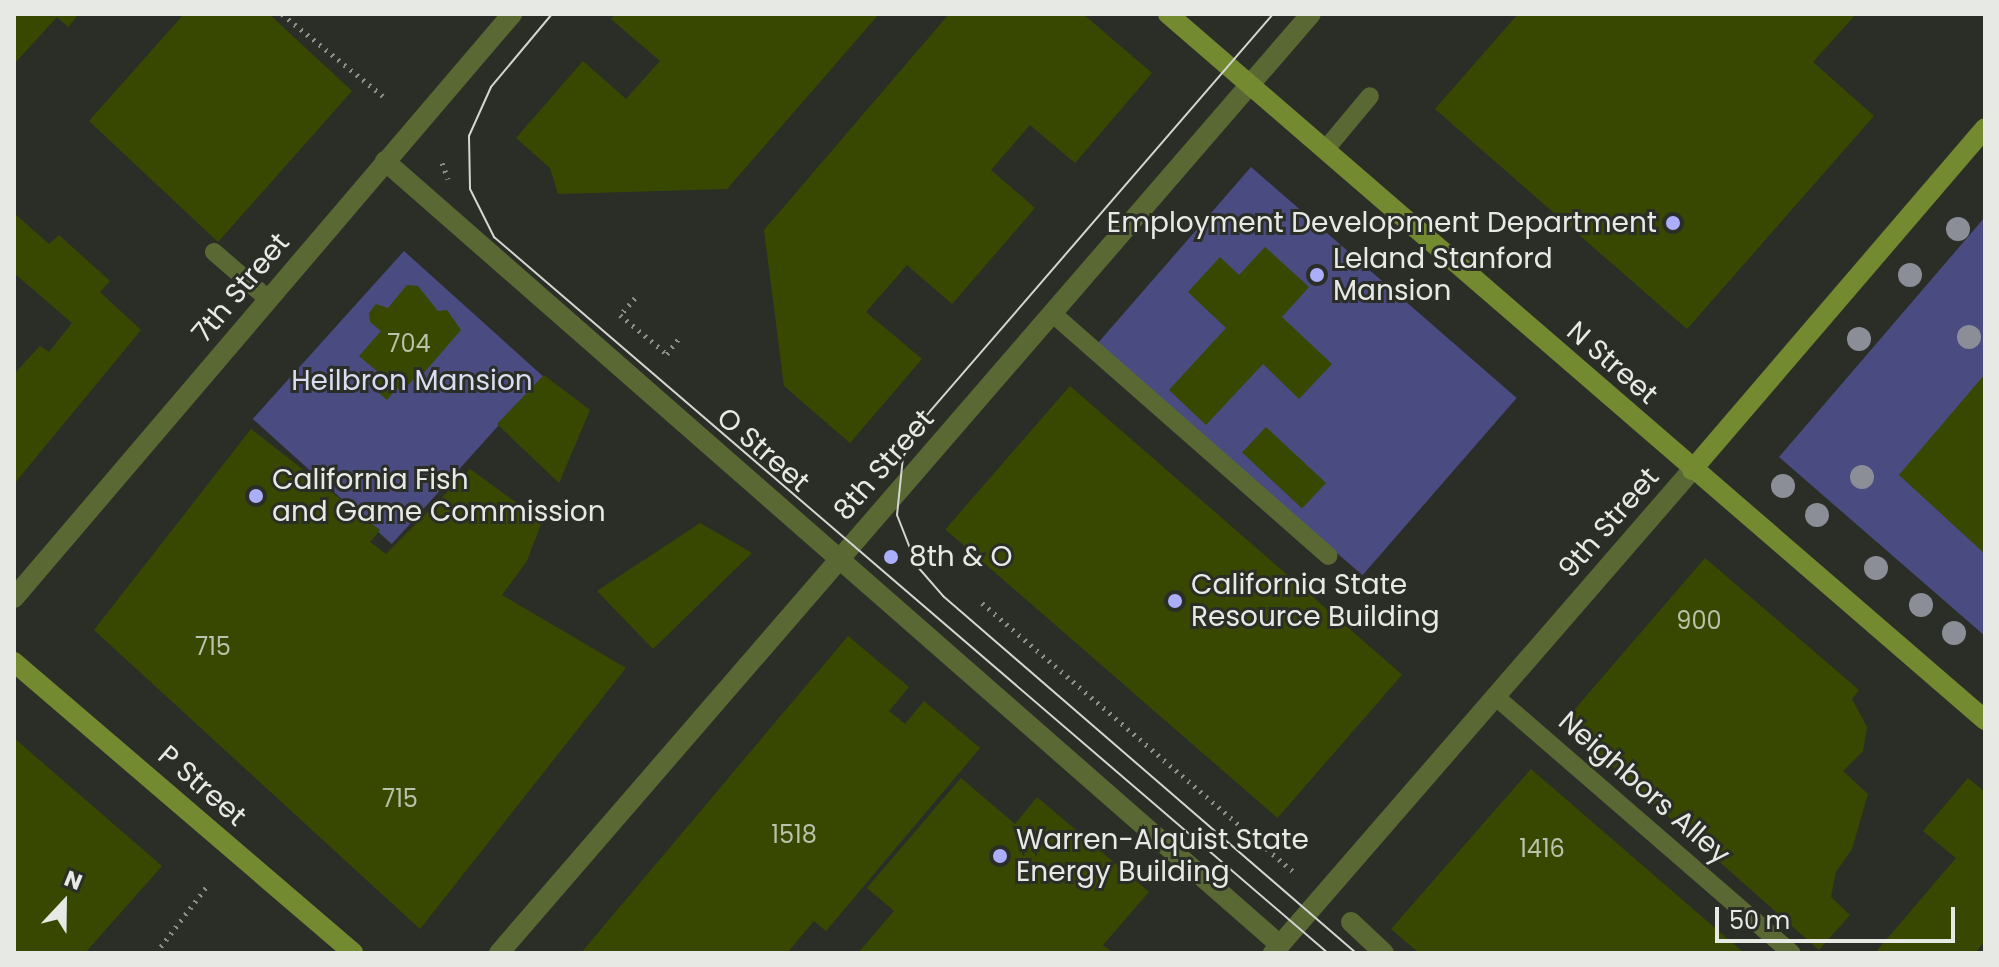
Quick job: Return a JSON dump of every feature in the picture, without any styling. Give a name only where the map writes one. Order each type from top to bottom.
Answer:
[{"type":"main road","name":"N Street","points":[[1168,14],[1692,470],[1985,720]]},
{"type":"main road","name":"9th Street","points":[[1692,470],[1985,128]]},
{"type":"main road","name":"P Street","points":[[14,662],[353,953]]},
{"type":"street","name":"7th Street","points":[[14,598],[512,14]]},
{"type":"street","name":"8th Street","points":[[499,953],[1311,14]]},
{"type":"street","name":"O Street","points":[[385,161],[842,556],[1277,949]]},
{"type":"street","name":"9th Street","points":[[1277,949],[1692,470]]},
{"type":"street","points":[[1351,922],[1384,953]]},
{"type":"lane","points":[[1325,150],[1370,96]]},
{"type":"lane","points":[[214,252],[268,299]]},
{"type":"lane","points":[[1052,313],[1329,556]]},
{"type":"lane","name":"Neighbors Alley","points":[[1496,697],[1792,953]]},
{"type":"path","points":[[282,14],[383,96]]},
{"type":"path","points":[[442,163],[448,179],[453,178]]},
{"type":"path","points":[[635,298],[620,315],[667,354],[680,337]]},
{"type":"path","points":[[634,344],[643,334]]},
{"type":"path","points":[[982,603],[1294,872]]},
{"type":"path","points":[[156,953],[207,886]]},
{"type":"green space","points":[[1251,167],[1517,398],[1362,575],[1097,344]]},
{"type":"green space","points":[[1985,217],[1985,636],[1779,457]]},
{"type":"green space","name":"Heilbron Mansion","points":[[404,251],[543,376],[392,544],[253,419]]},
{"type":"building","points":[[14,14],[79,14],[68,27],[57,17],[14,64]]},
{"type":"building","points":[[184,14],[269,14],[352,91],[218,242],[89,121]]},
{"type":"building","points":[[616,14],[879,14],[727,189],[558,194],[550,168],[516,138],[583,61],[626,99],[660,61],[611,19]]},
{"type":"building","points":[[949,14],[1083,14],[1152,73],[1075,163],[1030,125],[991,170],[1035,208],[952,304],[907,265],[866,312],[922,359],[850,443],[784,386],[764,230]]},
{"type":"building","name":"Employment Development Department","points":[[1518,14],[1856,14],[1813,62],[1874,116],[1687,329],[1435,109]]},
{"type":"building","points":[[14,213],[49,244],[59,235],[110,281],[100,292],[141,330],[14,484],[14,374],[40,346],[49,352],[72,323],[14,273]]},
{"type":"building","points":[[1265,247],[1309,287],[1282,317],[1332,364],[1299,399],[1263,364],[1206,425],[1169,390],[1226,328],[1188,292],[1220,257],[1239,275]]},
{"type":"building","name":"Heilbron Mansion","points":[[407,285],[418,286],[438,311],[447,310],[461,330],[423,374],[420,372],[402,392],[397,388],[387,400],[368,384],[378,372],[359,356],[381,331],[370,322],[369,313],[376,304],[388,308]]},
{"type":"building","points":[[1985,374],[1985,554],[1899,475]]},
{"type":"building","points":[[544,375],[590,410],[559,483],[497,424]]},
{"type":"building","name":"California State Resource Building","points":[[1070,386],[1402,675],[1277,818],[945,529]]},
{"type":"building","points":[[1266,427],[1326,483],[1302,509],[1242,453]]},
{"type":"building","points":[[251,429],[380,530],[370,542],[386,554],[470,469],[542,521],[527,561],[502,595],[626,668],[420,929],[94,630]]},
{"type":"building","points":[[700,523],[752,553],[653,649],[597,591]]},
{"type":"building","points":[[1705,558],[1859,690],[1852,699],[1867,727],[1863,751],[1843,771],[1868,794],[1852,849],[1836,872],[1831,897],[1850,915],[1819,950],[1563,723]]},
{"type":"building","points":[[848,636],[909,687],[889,711],[905,724],[924,701],[980,748],[826,931],[814,921],[787,953],[581,953]]},
{"type":"building","points":[[14,738],[162,866],[85,953],[14,953]]},
{"type":"building","points":[[1531,769],[1744,953],[1419,953],[1391,929]]},
{"type":"building","name":"Warren-Alquist State Energy Building","points":[[961,778],[1015,824],[1037,797],[1149,892],[1103,945],[1113,953],[858,953],[894,911],[867,888]]},
{"type":"building","points":[[1968,778],[1985,792],[1985,941],[1975,953],[1875,953],[1956,858],[1923,831]]},
{"type":"tram line","points":[[552,14],[491,87],[469,136],[470,189],[494,237],[1328,953]]},
{"type":"tram line","points":[[1273,14],[926,416],[903,457],[897,515],[917,566],[943,596],[1356,953]]},
{"type":"place","name":"Employment Development Department","points":[[1673,223]]},
{"type":"place","name":"Leland Stanford Mansion","points":[[1317,275]]},
{"type":"place","name":"California Fish and Game Commission","points":[[256,496]]},
{"type":"place","name":"8th & O","points":[[891,557]]},
{"type":"place","name":"California State Resource Building","points":[[1175,601]]},
{"type":"place","name":"Warren-Alquist State Energy Building","points":[[1000,856]]}]
